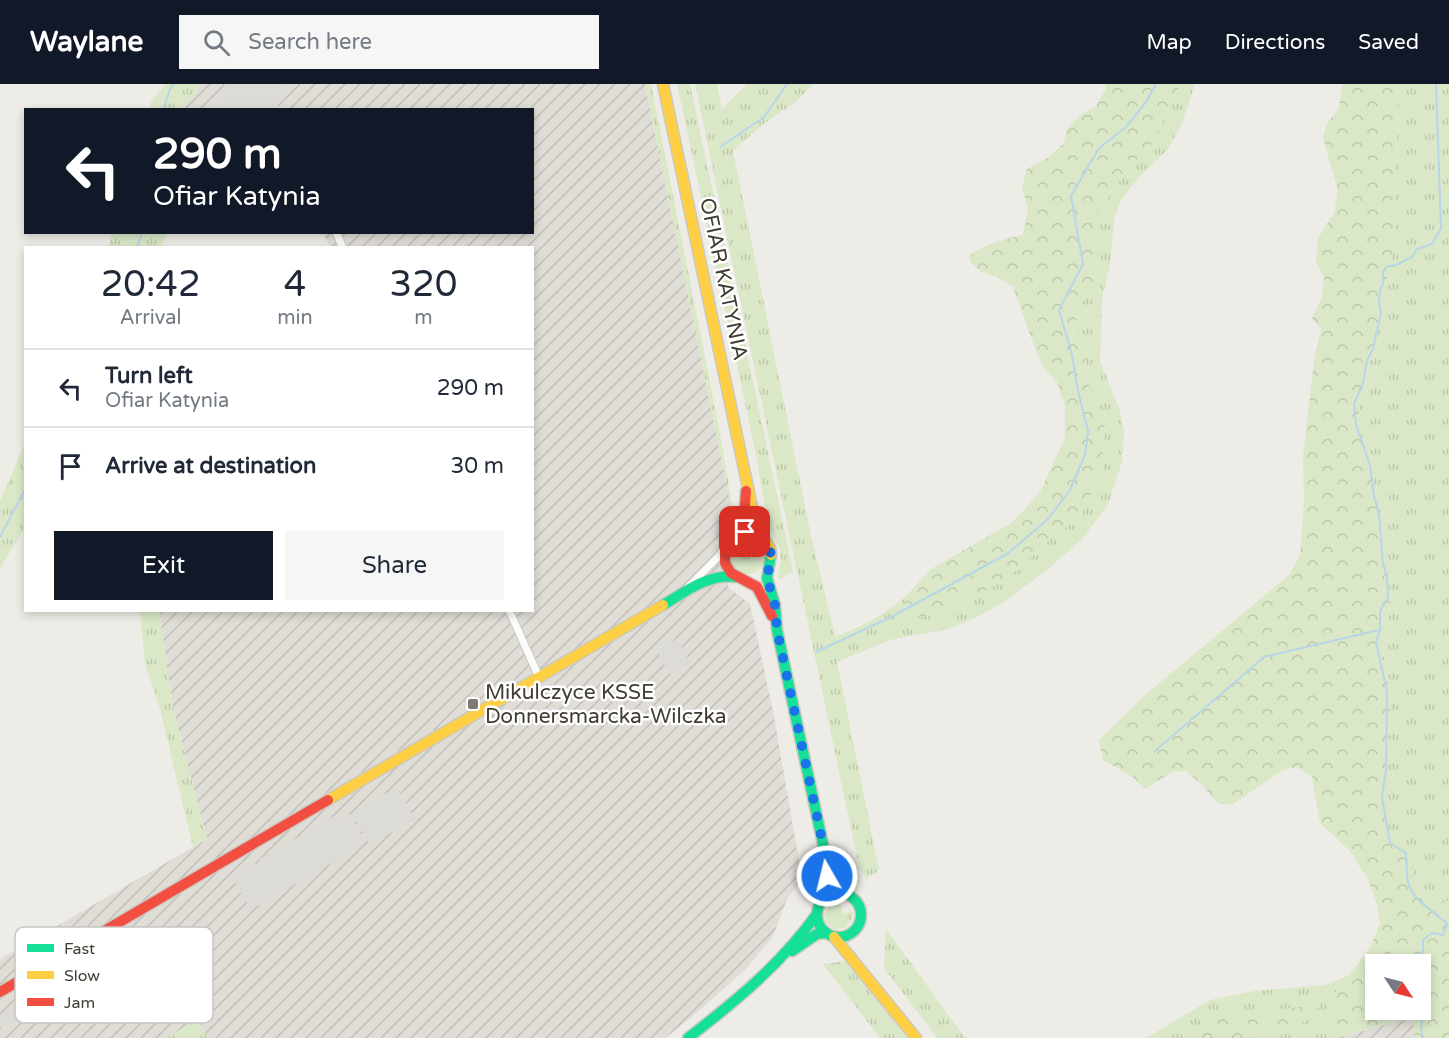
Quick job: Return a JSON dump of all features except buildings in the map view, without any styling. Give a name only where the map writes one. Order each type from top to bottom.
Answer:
[{"type":"street","name":"OFIAR KATYNIA","points":[[663,84],[746,483],[752,500],[756,526],[770,548],[771,557],[767,578],[775,605],[777,630],[827,863],[826,897]]},
{"type":"street","name":"OFIAR KATYNIA","points":[[746,483],[744,519],[736,535],[725,547],[725,563],[731,573],[757,587],[762,593],[777,630]]},
{"type":"street","points":[[736,535],[752,532],[762,537]]},
{"type":"street","points":[[676,597],[716,559],[725,547]]},
{"type":"street","points":[[113,927],[676,597],[723,574],[740,578],[759,577],[769,565]]},
{"type":"street","points":[[510,612],[539,677]]},
{"type":"street","name":"OFIAR KATYNIA","points":[[827,863],[839,886],[847,894]]},
{"type":"street","points":[[688,1038],[732,1003],[782,957],[817,914],[821,901],[834,893],[847,894],[859,906],[861,918],[852,939],[859,964]]},
{"type":"street","points":[[817,914],[819,925],[859,964],[916,1038]]},
{"type":"street","points":[[782,957],[817,934],[845,936],[856,929]]},
{"type":"street","points":[[0,993],[15,984]]},
{"type":"shaded area","points":[[201,84],[645,84],[733,516],[715,542],[729,588],[750,604],[773,711],[801,872],[799,883],[787,899],[773,936],[747,968],[665,1038],[0,1038],[0,959],[15,950],[15,1023],[213,1023],[213,927],[55,927],[207,839],[173,708],[159,612],[534,612],[534,246],[330,246],[324,234],[534,234],[534,108],[184,108]]},
{"type":"shaded area","points":[[225,84],[289,84],[284,87],[289,94],[277,104],[271,101],[275,107],[280,105],[278,108],[216,108],[214,104],[220,101],[216,97]]},
{"type":"shaded area","points":[[665,640],[672,640],[680,644],[690,662],[670,674],[654,646]]},
{"type":"shaded area","points":[[433,730],[442,730],[268,830],[272,825]]},
{"type":"shaded area","points":[[397,787],[415,819],[370,845],[352,813]]},
{"type":"shaded area","points":[[349,814],[363,838],[358,841],[361,846],[251,910],[231,876],[254,862],[258,867],[262,865],[259,859],[300,836],[303,841],[307,838],[305,833],[335,816],[338,820]]},
{"type":"shaded area","points":[[15,1006],[15,1021],[1,1029],[0,1015]]},
{"type":"shaded area","points":[[1403,1020],[1414,1020],[1414,1038],[1335,1038]]},
{"type":"green space","points":[[165,84],[201,84],[184,108],[149,108],[151,102]]},
{"type":"green space","points":[[645,84],[651,84],[719,428],[734,516],[715,542],[733,516]]},
{"type":"green space","points":[[677,84],[690,84],[793,571],[781,579],[778,577],[780,549],[769,528],[756,455]]},
{"type":"green space","points":[[695,84],[717,84],[722,109],[747,84],[813,84],[797,101],[761,126],[733,151],[810,531],[835,636],[872,620],[905,597],[906,612],[1041,549],[1057,531],[1078,521],[1102,472],[1105,424],[1083,371],[1089,349],[1070,345],[1080,307],[1095,278],[1093,232],[1099,210],[1132,164],[1154,142],[1180,84],[1195,84],[1181,126],[1168,149],[1138,178],[1120,202],[1114,219],[1110,265],[1102,299],[1100,361],[1119,408],[1124,432],[1122,462],[1108,504],[1083,538],[1047,570],[1001,604],[952,628],[890,640],[837,662],[879,870],[866,879],[859,867]]},
{"type":"green space","points":[[1105,84],[1180,84],[1154,142],[1132,164],[1099,210],[1093,232],[1095,278],[1080,307],[1070,343],[1079,337],[1087,337],[1089,349],[1083,371],[1105,424],[1102,472],[1078,521],[1057,531],[1041,549],[1006,580],[941,613],[918,618],[906,612],[905,597],[931,569],[1013,522],[1040,492],[1065,438],[1065,407],[1057,382],[1043,367],[1013,287],[998,277],[981,272],[971,263],[969,256],[995,242],[1023,235],[1028,210],[1022,187],[1027,169],[1049,157],[1064,143],[1067,129],[1082,114],[1095,107],[1106,89]]},
{"type":"green space","points":[[1342,84],[1398,84],[1394,244],[1356,425],[1370,465],[1383,564],[1392,600],[1380,630],[1391,704],[1382,797],[1390,843],[1406,853],[1418,889],[1444,902],[1449,901],[1449,1038],[1414,1038],[1413,1020],[1431,1020],[1431,954],[1365,954],[1380,923],[1376,901],[1367,878],[1350,851],[1320,823],[1312,777],[1297,767],[1281,771],[1232,805],[1218,803],[1186,771],[1172,772],[1145,789],[1133,777],[1103,760],[1099,740],[1145,695],[1288,576],[1300,556],[1304,503],[1303,456],[1314,361],[1321,329],[1312,319],[1322,297],[1324,277],[1316,262],[1318,238],[1334,213],[1338,191],[1323,138],[1326,125],[1339,108]]},
{"type":"green space","points":[[1398,84],[1449,84],[1449,901],[1444,902],[1418,889],[1406,853],[1390,843],[1382,797],[1391,704],[1380,630],[1392,600],[1356,425],[1394,244]]},
{"type":"green space","points":[[112,234],[168,234],[162,246],[109,246]]},
{"type":"green space","points":[[24,445],[24,530],[0,568],[0,501]]},
{"type":"green space","points":[[747,538],[759,544],[765,556],[759,568],[747,574],[735,568],[729,556],[735,544]]},
{"type":"green space","points":[[140,612],[159,612],[173,708],[207,839],[193,847],[159,705],[145,664]]},
{"type":"green space","points":[[839,901],[843,914],[850,912],[847,904],[853,914],[845,928],[835,929],[826,923],[824,914],[830,903]]},
{"type":"green space","points":[[886,929],[965,1038],[937,1038],[884,968]]},
{"type":"green space","points":[[1365,955],[1365,1020],[1402,1020],[1335,1038],[1331,999]]},
{"type":"green space","points":[[846,961],[907,1038],[880,1038],[823,964]]},
{"type":"green space","points":[[1350,975],[1331,999],[1335,1038],[1251,1038],[1266,1029],[1302,1024],[1320,1004],[1215,1018],[1181,1038],[1146,1038],[1210,1000],[1254,991],[1324,985]]},
{"type":"green space","points":[[1321,1004],[1302,1024],[1266,1029],[1251,1038],[1181,1038],[1215,1018]]},
{"type":"green space","points":[[190,1023],[199,1023],[209,1038],[167,1038]]},
{"type":"waterway","points":[[164,108],[174,84]]},
{"type":"waterway","points":[[720,147],[764,117],[787,84]]},
{"type":"waterway","points":[[816,652],[891,617],[1007,554],[1048,519],[1070,490],[1085,455],[1088,431],[1072,355],[1059,310],[1083,264],[1071,196],[1099,148],[1125,128],[1146,102],[1156,84]]},
{"type":"waterway","points":[[1423,1038],[1421,1028],[1426,986],[1423,970],[1423,940],[1432,933],[1443,935],[1447,924],[1414,895],[1408,882],[1406,853],[1390,843],[1382,797],[1386,770],[1387,692],[1376,642],[1380,630],[1380,611],[1388,598],[1387,576],[1383,564],[1379,514],[1370,465],[1356,425],[1354,404],[1363,383],[1367,360],[1373,349],[1381,313],[1379,304],[1383,272],[1386,267],[1412,257],[1417,249],[1432,244],[1441,228],[1436,84]]},
{"type":"waterway","points":[[138,246],[141,234]]},
{"type":"waterway","points":[[0,537],[24,492]]},
{"type":"waterway","points":[[1155,751],[1264,657],[1379,630]]},
{"type":"traffic: fast","points":[[771,555],[767,578],[775,605],[777,630],[827,863],[826,897]]},
{"type":"traffic: fast","points":[[663,605],[707,581],[736,577]]},
{"type":"traffic: fast","points":[[828,866],[839,886],[847,894]]},
{"type":"traffic: fast","points":[[839,893],[855,899],[861,915],[855,931],[839,937],[823,931],[817,915],[823,899],[839,893]]},
{"type":"traffic: fast","points":[[688,1038],[757,981],[817,914]]},
{"type":"traffic: fast","points":[[792,951],[817,934],[826,933]]},
{"type":"traffic: slow","points":[[663,84],[756,526],[770,548],[771,555]]},
{"type":"traffic: slow","points":[[328,800],[663,605]]},
{"type":"traffic: slow","points":[[834,937],[916,1038]]},
{"type":"traffic: jam","points":[[746,491],[744,520],[740,529],[725,547],[725,563],[731,573],[757,587],[772,616]]},
{"type":"traffic: jam","points":[[111,927],[328,800]]},
{"type":"traffic: jam","points":[[0,992],[15,983]]},
{"type":"place","name":"Mikulczyce KSSE Donnersmarcka-Wilczka","points":[[473,704]]},
{"type":"route","points":[[745,532],[752,532],[762,537],[770,548],[771,557],[767,578],[775,605],[777,630],[827,863],[827,876]]}]
